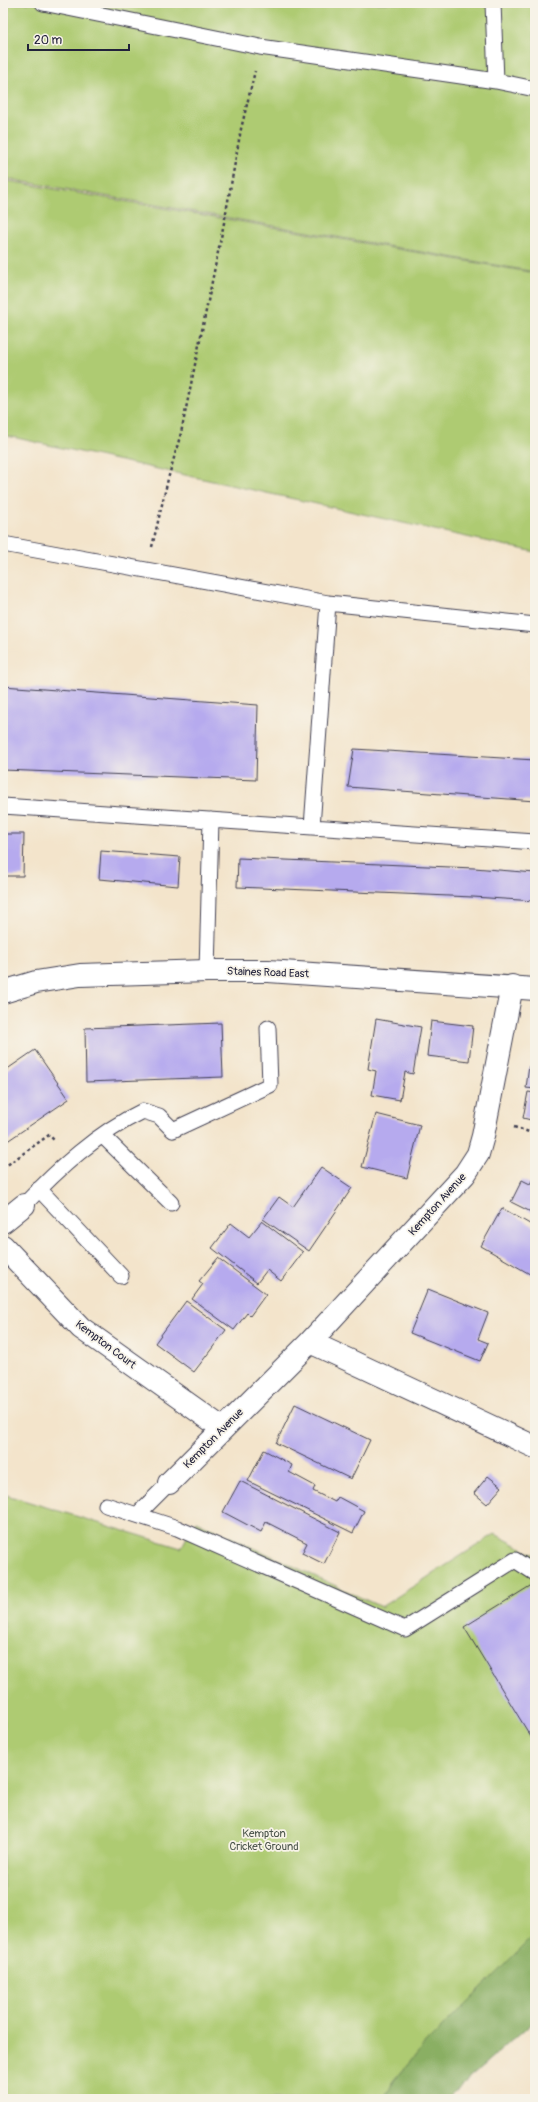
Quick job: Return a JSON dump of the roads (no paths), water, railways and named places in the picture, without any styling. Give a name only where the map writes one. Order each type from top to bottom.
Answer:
[{"type":"main road","name":"Staines Road East","points":[[3,992],[36,982],[80,975],[207,971],[268,971],[512,986],[535,989]]},
{"type":"main road","name":"Kempton Avenue","points":[[168,1483],[310,1342],[466,1174],[478,1154],[483,1136],[512,986]]},
{"type":"main road","points":[[3,1222],[24,1205]]},
{"type":"main road","name":"Kempton Court","points":[[3,1246],[81,1328],[222,1428]]},
{"type":"main road","points":[[310,1342],[535,1447]]},
{"type":"lane","points":[[44,3],[260,47],[496,81],[535,89]]},
{"type":"lane","points":[[493,3],[496,81]]},
{"type":"lane","points":[[3,544],[328,603],[535,625]]},
{"type":"lane","points":[[312,827],[328,603]]},
{"type":"lane","points":[[3,806],[535,842]]},
{"type":"lane","points":[[207,971],[211,820]]},
{"type":"lane","points":[[24,1205],[54,1172],[123,1121],[143,1111],[159,1116],[173,1130],[270,1085],[268,1028]]},
{"type":"lane","points":[[103,1136],[171,1203]]},
{"type":"lane","points":[[39,1189],[121,1276]]},
{"type":"lane","points":[[137,1515],[168,1483]]},
{"type":"lane","points":[[106,1506],[177,1528],[405,1629],[515,1560],[535,1573]]},
{"type":"park label","name":"Kempton Cricket Ground","points":[[264,1839]]}]
